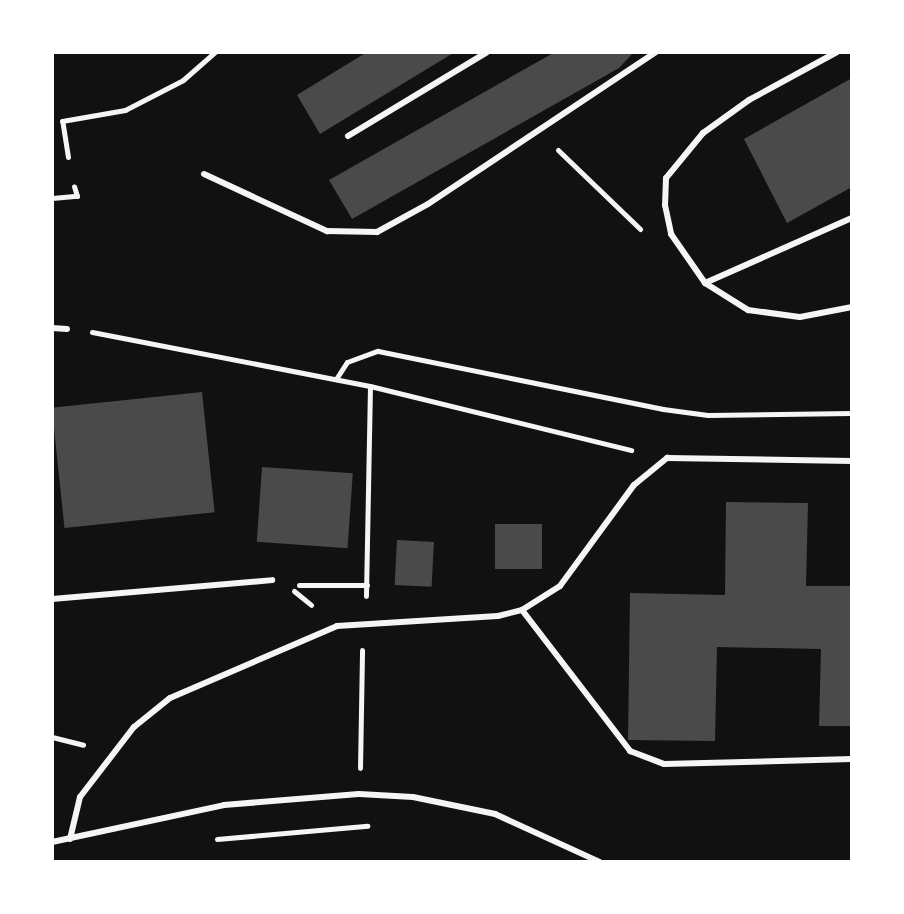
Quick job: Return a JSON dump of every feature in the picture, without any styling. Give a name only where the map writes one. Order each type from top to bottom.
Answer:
[{"type":"lane","points":[[348,136],[487,52]]},
{"type":"lane","points":[[204,174],[327,231],[377,232],[539,132],[656,52]]},
{"type":"lane","points":[[837,52],[749,100],[703,133],[666,178],[671,234],[705,283],[748,310],[800,317],[852,307]]},
{"type":"lane","points":[[705,283],[852,218]]},
{"type":"lane","points":[[52,328],[67,329]]},
{"type":"lane","points":[[70,839],[80,797],[134,727],[170,698],[337,626],[498,616],[522,610],[560,586],[634,485],[667,458],[852,461]]},
{"type":"lane","points":[[52,599],[272,580]]},
{"type":"lane","points":[[522,610],[630,751],[664,764],[852,759]]},
{"type":"lane","points":[[52,842],[224,805],[359,794],[413,797],[495,814],[600,862]]},
{"type":"path","points":[[68,157],[62,121],[125,110],[183,80],[215,52]]},
{"type":"path","points":[[539,132],[629,221],[683,251]]},
{"type":"path","points":[[52,198],[77,196],[74,186]]},
{"type":"path","points":[[67,329],[129,336],[370,386],[667,458]]},
{"type":"path","points":[[336,379],[347,362],[378,351],[663,409],[708,415],[852,413]]},
{"type":"path","points":[[368,569],[370,386]]},
{"type":"path","points":[[337,626],[286,584],[367,585]]},
{"type":"path","points":[[359,794],[363,625]]},
{"type":"path","points":[[202,840],[375,825]]},
{"type":"building","points":[[367,52],[455,52],[320,134],[297,95]]},
{"type":"building","points":[[555,52],[634,52],[619,68],[352,219],[329,180]]},
{"type":"building","points":[[852,78],[852,187],[787,223],[744,139]]},
{"type":"building","points":[[202,392],[215,512],[64,528],[52,408]]},
{"type":"building","points":[[262,467],[353,473],[348,548],[257,542]]},
{"type":"building","points":[[726,502],[808,503],[806,586],[852,586],[852,726],[819,726],[821,649],[717,647],[715,741],[628,740],[630,593],[725,595]]},
{"type":"building","points":[[495,524],[542,524],[542,569],[495,569]]},
{"type":"building","points":[[397,540],[434,542],[432,587],[395,585]]}]
